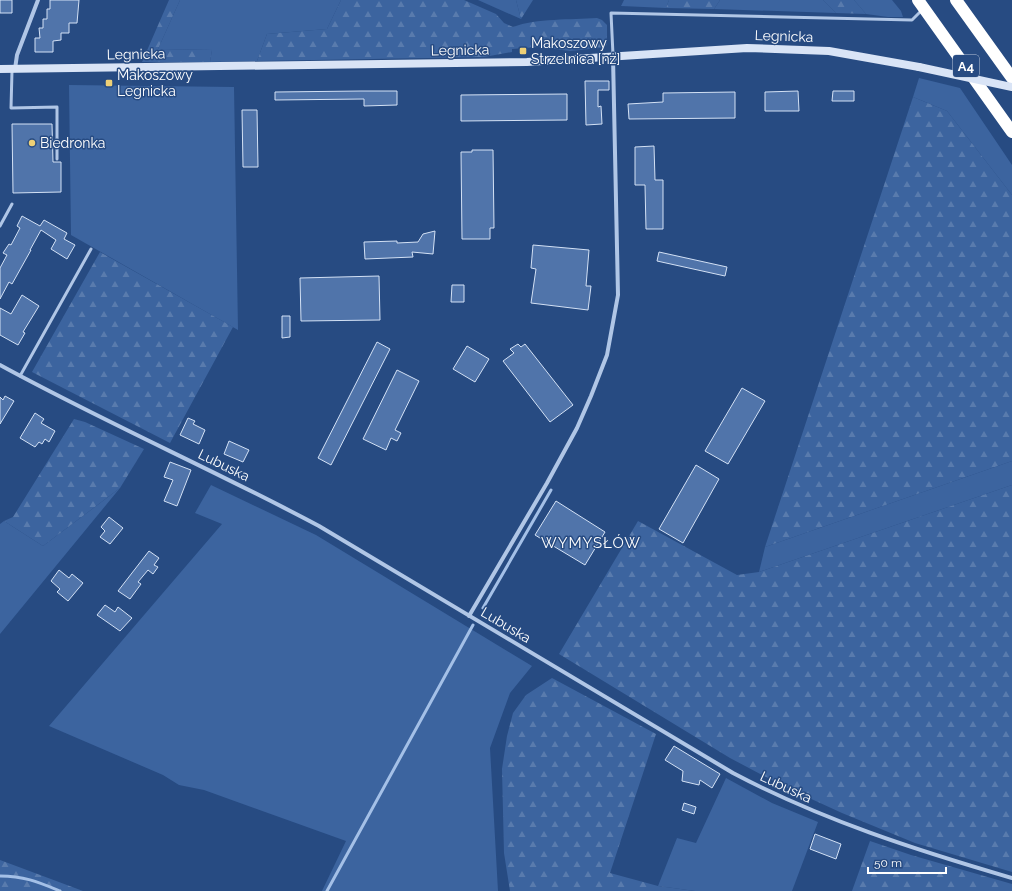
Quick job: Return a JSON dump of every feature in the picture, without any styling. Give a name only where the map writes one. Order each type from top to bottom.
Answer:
[{"type":"highway","name":"A4","points":[[956,0],[1012,78]]},
{"type":"highway","name":"A4","points":[[921,4],[1012,132]]},
{"type":"main road","name":"Legnicka","points":[[0,69],[528,62],[748,48],[830,51],[919,67],[1012,87]]},
{"type":"street","points":[[13,69],[38,0]]},
{"type":"street","points":[[469,616],[547,483],[573,435],[591,396],[607,355],[618,295],[613,57]]},
{"type":"street","name":"Lubuska","points":[[0,365],[123,429],[252,491],[319,526],[733,773],[771,793],[802,807],[922,851],[1012,878]]},
{"type":"lane","points":[[613,57],[611,13],[912,20],[921,4]]},
{"type":"lane","points":[[13,69],[11,108],[57,107],[57,159]]},
{"type":"lane","points":[[0,226],[12,204]]},
{"type":"lane","points":[[20,376],[91,249]]},
{"type":"green space","points":[[169,0],[180,0],[158,49],[212,50],[210,62],[142,62]]},
{"type":"green space","points":[[180,0],[341,0],[327,29],[267,34],[257,61],[210,62],[212,50],[158,49]]},
{"type":"green space","points":[[341,0],[464,0],[496,14],[504,23],[513,27],[533,22],[597,18],[602,20],[607,25],[607,45],[600,48],[570,51],[539,47],[512,49],[512,52],[484,57],[257,61],[267,34],[327,29]]},
{"type":"green space","points":[[478,0],[516,0],[521,19]]},
{"type":"green space","points":[[516,0],[533,0],[521,19]]},
{"type":"green space","points":[[624,0],[669,0],[666,8],[621,6]]},
{"type":"green space","points":[[669,0],[720,0],[714,9],[666,8]]},
{"type":"green space","points":[[720,0],[823,0],[836,13],[714,9]]},
{"type":"green space","points":[[823,0],[854,0],[866,14],[836,13]]},
{"type":"green space","points":[[854,0],[892,0],[901,11],[903,17],[888,17],[866,14]]},
{"type":"green space","points":[[919,78],[960,88],[1012,165],[1012,195],[947,111],[913,97]]},
{"type":"green space","points":[[69,85],[234,87],[238,330],[71,235]]},
{"type":"green space","points":[[913,97],[947,111],[1012,195],[1012,461],[765,547]]},
{"type":"green space","points":[[100,252],[233,327],[170,443],[32,372]]},
{"type":"green space","points":[[74,419],[85,422],[144,449],[120,488],[43,546],[4,521],[13,517]]},
{"type":"green space","points":[[1012,461],[1012,485],[759,572],[765,547]]},
{"type":"green space","points":[[211,485],[316,535],[532,666],[510,693],[490,748],[498,891],[322,891],[346,841],[204,790],[179,785],[163,775],[49,726],[222,524],[195,513]]},
{"type":"green space","points":[[1012,485],[1012,872],[915,843],[842,813],[783,786],[730,758],[559,654],[638,521],[737,575],[759,572]]},
{"type":"green space","points":[[120,488],[0,634],[0,524],[4,521],[43,546]]},
{"type":"green space","points":[[552,678],[656,734],[610,873],[658,886],[695,891],[510,891],[504,853],[502,769],[507,736],[513,713],[526,695]]},
{"type":"green space","points":[[726,778],[772,803],[818,822],[792,891],[695,891],[658,886],[677,838],[696,843]]},
{"type":"green space","points":[[870,841],[911,855],[1012,884],[1012,891],[852,891]]},
{"type":"green space","points":[[0,860],[83,891],[0,891]]},
{"type":"building","points":[[0,0],[12,0],[12,13],[0,13]]},
{"type":"building","points":[[50,0],[79,0],[77,23],[69,23],[69,33],[61,33],[61,40],[53,41],[53,52],[35,52],[35,38],[40,38],[39,28],[43,28],[43,19],[47,19],[47,9],[50,9]]},
{"type":"building","points":[[585,81],[609,81],[609,90],[598,90],[598,107],[601,106],[602,124],[586,125]]},
{"type":"building","points":[[397,91],[397,105],[364,106],[364,99],[275,100],[275,92]]},
{"type":"building","points":[[798,91],[799,111],[765,111],[765,92]]},
{"type":"building","points":[[833,91],[854,91],[854,101],[832,101]]},
{"type":"building","points":[[735,92],[735,118],[629,119],[628,104],[663,102],[663,93]]},
{"type":"building","points":[[567,94],[567,120],[461,121],[461,95]]},
{"type":"building","points":[[242,110],[257,110],[258,167],[243,167]]},
{"type":"building","name":"Biedronka","points":[[12,124],[52,124],[53,162],[61,162],[61,192],[13,193]]},
{"type":"building","points":[[654,146],[655,180],[663,180],[663,229],[646,229],[645,185],[635,185],[635,147]]},
{"type":"building","points":[[472,150],[493,150],[494,228],[490,228],[490,239],[462,239],[461,152],[472,152]]},
{"type":"building","points":[[22,216],[40,226],[44,220],[67,233],[64,239],[75,245],[67,259],[51,249],[56,240],[41,230],[12,284],[9,282],[0,299],[0,268],[7,255],[3,253],[9,244],[11,245],[20,228],[17,226]]},
{"type":"building","points":[[435,231],[433,254],[412,252],[413,257],[365,259],[364,242],[418,242],[423,234]]},
{"type":"building","points":[[533,245],[589,250],[586,286],[591,286],[588,310],[531,303],[536,269],[531,268]]},
{"type":"building","points":[[659,252],[727,267],[725,276],[657,261]]},
{"type":"building","points":[[379,276],[380,320],[301,321],[300,278]]},
{"type":"building","points":[[452,285],[464,285],[464,302],[451,302]]},
{"type":"building","points":[[22,295],[39,306],[23,332],[25,333],[18,345],[0,335],[0,308],[11,314]]},
{"type":"building","points":[[282,316],[290,316],[290,337],[282,338]]},
{"type":"building","points":[[377,342],[390,349],[331,465],[318,458]]},
{"type":"building","points":[[518,344],[521,347],[525,344],[573,405],[550,422],[503,361],[514,353],[510,349]]},
{"type":"building","points":[[467,346],[489,359],[475,382],[453,369]]},
{"type":"building","points":[[397,370],[419,381],[395,430],[401,433],[397,441],[391,438],[386,450],[363,439]]},
{"type":"building","points":[[742,388],[765,401],[728,464],[705,451]]},
{"type":"building","points":[[5,396],[14,401],[0,424],[0,397],[3,400]]},
{"type":"building","points":[[35,413],[44,419],[41,423],[55,431],[49,442],[45,439],[42,444],[39,442],[35,447],[20,438]]},
{"type":"building","points":[[188,418],[195,421],[193,424],[205,430],[199,444],[180,435]]},
{"type":"building","points":[[229,441],[249,450],[243,462],[224,454]]},
{"type":"building","points":[[170,462],[191,470],[177,506],[164,501],[173,480],[164,477]]},
{"type":"building","points":[[696,465],[719,479],[683,543],[659,529]]},
{"type":"building","points":[[556,501],[605,532],[585,565],[535,535]]},
{"type":"building","points":[[109,517],[123,528],[110,544],[100,537],[105,531],[101,527]]},
{"type":"building","points":[[149,551],[159,558],[154,565],[158,567],[153,574],[148,570],[138,582],[141,584],[130,599],[118,591]]},
{"type":"building","points":[[59,570],[69,578],[72,574],[83,583],[68,601],[57,592],[60,589],[51,581]]},
{"type":"building","points":[[105,605],[115,612],[118,607],[132,618],[120,631],[97,615]]},
{"type":"building","points":[[674,746],[720,774],[712,788],[700,780],[699,785],[682,781],[683,771],[665,760]]},
{"type":"building","points":[[684,803],[696,807],[694,814],[682,810]]},
{"type":"building","points":[[815,834],[841,844],[836,859],[810,849]]},
{"type":"waterway","points":[[483,608],[551,490]]},
{"type":"waterway","points":[[327,891],[473,625]]},
{"type":"waterway","points":[[0,876],[31,880],[60,891]]},
{"type":"place","name":"Makoszowy Strzelnica [nż]","points":[[523,51]]},
{"type":"place","name":"Makoszowy Legnicka","points":[[109,83]]},
{"type":"place","name":"Biedronka","points":[[32,143]]},
{"type":"district","name":"WYMYSŁÓW","points":[[591,543]]}]
